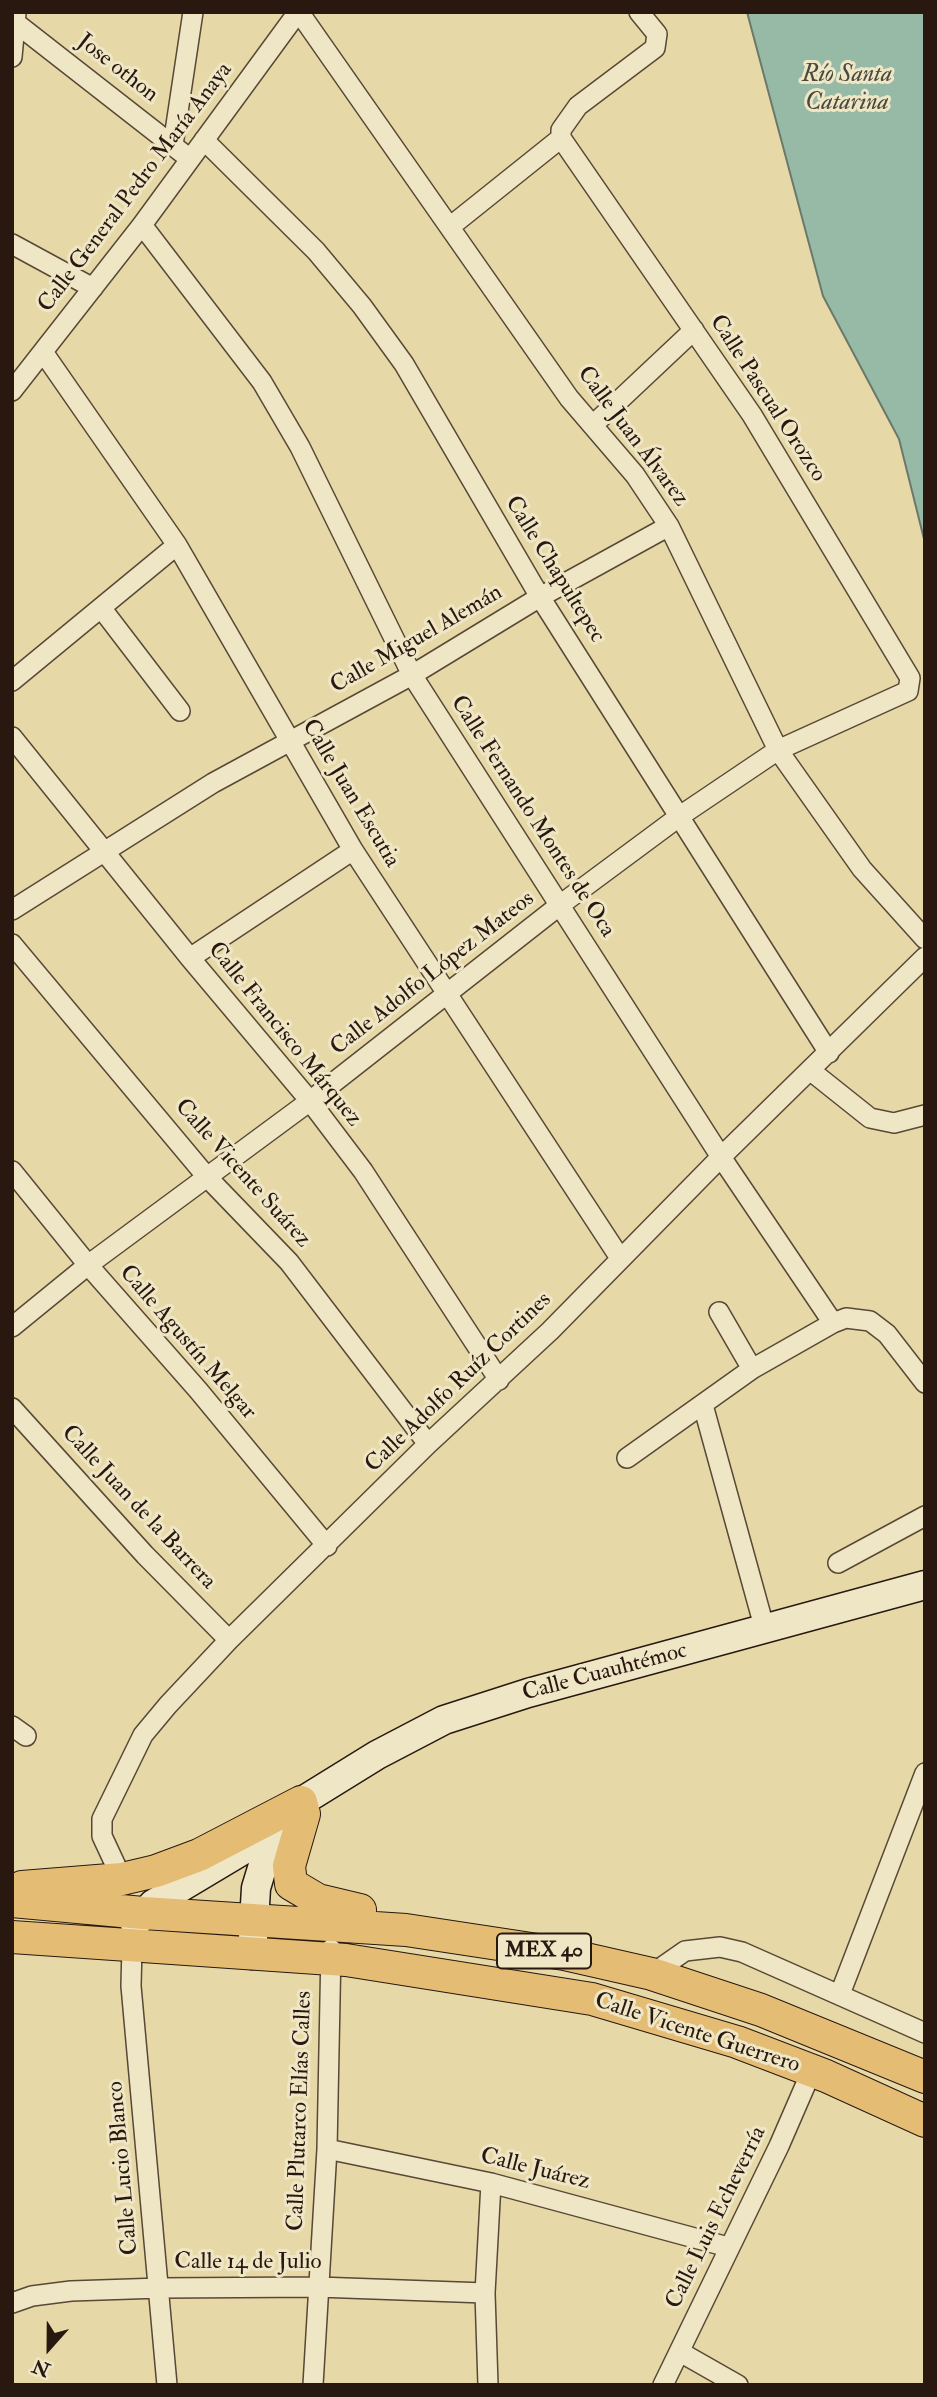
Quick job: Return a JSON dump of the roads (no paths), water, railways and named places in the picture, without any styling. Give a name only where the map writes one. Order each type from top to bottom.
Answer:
[{"type":"main road","points":[[12,1889],[122,1879],[200,1855],[302,1802],[304,1814],[289,1866],[291,1884],[310,1897],[370,1912],[406,1930]]},
{"type":"main road","name":"MEX 40","points":[[12,1901],[143,1913],[254,1919]]},
{"type":"main road","name":"Calle Vicente Guerrero","points":[[254,1919],[406,1930],[564,1954],[652,1974],[761,2010],[925,2077]]},
{"type":"main road","name":"MEX 40","points":[[12,1937],[252,1955]]},
{"type":"main road","name":"Calle Vicente Guerrero","points":[[252,1955],[399,1966],[592,1999],[737,2042],[811,2070],[925,2121]]},
{"type":"street","points":[[173,145],[193,12]]},
{"type":"street","name":"Calle General Pedro María Anaya","points":[[12,391],[142,225],[298,12]]},
{"type":"street","name":"Calle Juan Álvarez","points":[[298,12],[451,226],[569,398],[635,475],[669,526],[778,750],[862,869],[925,939]]},
{"type":"street","points":[[451,226],[561,138],[561,130],[578,106],[655,48],[657,34],[639,12]]},
{"type":"street","points":[[12,57],[15,18]]},
{"type":"street","name":"Jose othon","points":[[15,18],[190,159]]},
{"type":"street","name":"Calle Pascual Orozco","points":[[561,138],[758,426],[910,678],[911,683],[905,694]]},
{"type":"street","name":"Calle Chapultepec","points":[[204,140],[299,234],[362,306],[432,410],[460,464],[540,597],[829,1053]]},
{"type":"street","name":"Calle Fernando Montes de Oca","points":[[142,225],[209,309],[262,382],[300,447],[412,675],[720,1157],[833,1323]]},
{"type":"street","points":[[12,244],[93,288]]},
{"type":"street","points":[[593,425],[694,330]]},
{"type":"street","name":"Calle Juan Escutia","points":[[43,352],[177,545],[353,850],[447,997],[621,1258]]},
{"type":"street","name":"Calle Miguel Alemán","points":[[12,910],[103,850],[289,740],[412,675],[540,597],[669,526]]},
{"type":"street","points":[[12,681],[177,545]]},
{"type":"street","points":[[102,609],[180,711]]},
{"type":"street","name":"Calle Adolfo López Mateos","points":[[12,1327],[88,1265],[310,1101],[447,997],[560,905],[680,816],[778,750],[905,694]]},
{"type":"street","name":"Calle Francisco Márquez","points":[[12,737],[190,958],[310,1101],[363,1171],[499,1380]]},
{"type":"street","points":[[190,958],[353,850]]},
{"type":"street","name":"Calle Vicente Suárez","points":[[12,944],[207,1177],[289,1262],[428,1444]]},
{"type":"street","name":"Calle Adolfo Ruíz Cortines","points":[[122,1879],[102,1836],[104,1810],[143,1735],[229,1640],[428,1444],[499,1380],[720,1157],[925,957]]},
{"type":"street","points":[[811,1071],[870,1118],[894,1123],[925,1115]]},
{"type":"street","name":"Calle Agustín Melgar","points":[[12,1171],[88,1265],[198,1390],[327,1546]]},
{"type":"street","points":[[719,1312],[752,1370]]},
{"type":"street","points":[[627,1458],[752,1370],[846,1318],[870,1321],[887,1334],[925,1383]]},
{"type":"street","points":[[703,1405],[765,1630]]},
{"type":"street","name":"Calle Juan de la Barrera","points":[[12,1408],[145,1555],[229,1640]]},
{"type":"street","points":[[838,1563],[925,1516]]},
{"type":"street","name":"Calle Cuauhtémoc","points":[[302,1802],[377,1755],[444,1720],[528,1693],[925,1585]]},
{"type":"street","points":[[840,1994],[925,1773]]},
{"type":"street","points":[[132,1946],[132,1929],[143,1913],[250,1846],[302,1802]]},
{"type":"street","points":[[252,1955],[256,1888],[266,1855],[280,1830],[302,1802]]},
{"type":"street","name":"Calle Plutarco Elías Calles","points":[[313,2385],[327,2149],[332,1923]]},
{"type":"street","name":"Calle Lucio Blanco","points":[[132,1946],[131,1986],[167,2385]]},
{"type":"street","points":[[652,1974],[685,1951],[720,1947],[742,1952],[925,2033]]},
{"type":"street","name":"Calle Luis Echeverría","points":[[663,2385],[779,2146],[811,2070]]},
{"type":"street","name":"Calle Juárez","points":[[327,2149],[491,2183],[728,2247]]},
{"type":"street","points":[[488,2385],[485,2293],[491,2183]]},
{"type":"street","name":"Calle 14 de Julio","points":[[12,2304],[32,2296],[71,2291],[160,2288],[318,2287],[485,2293]]},
{"type":"street","points":[[680,2352],[737,2385]]},
{"type":"water","name":"Río Santa Catarina","points":[[747,12],[925,12],[925,543],[899,439],[823,296]]}]
